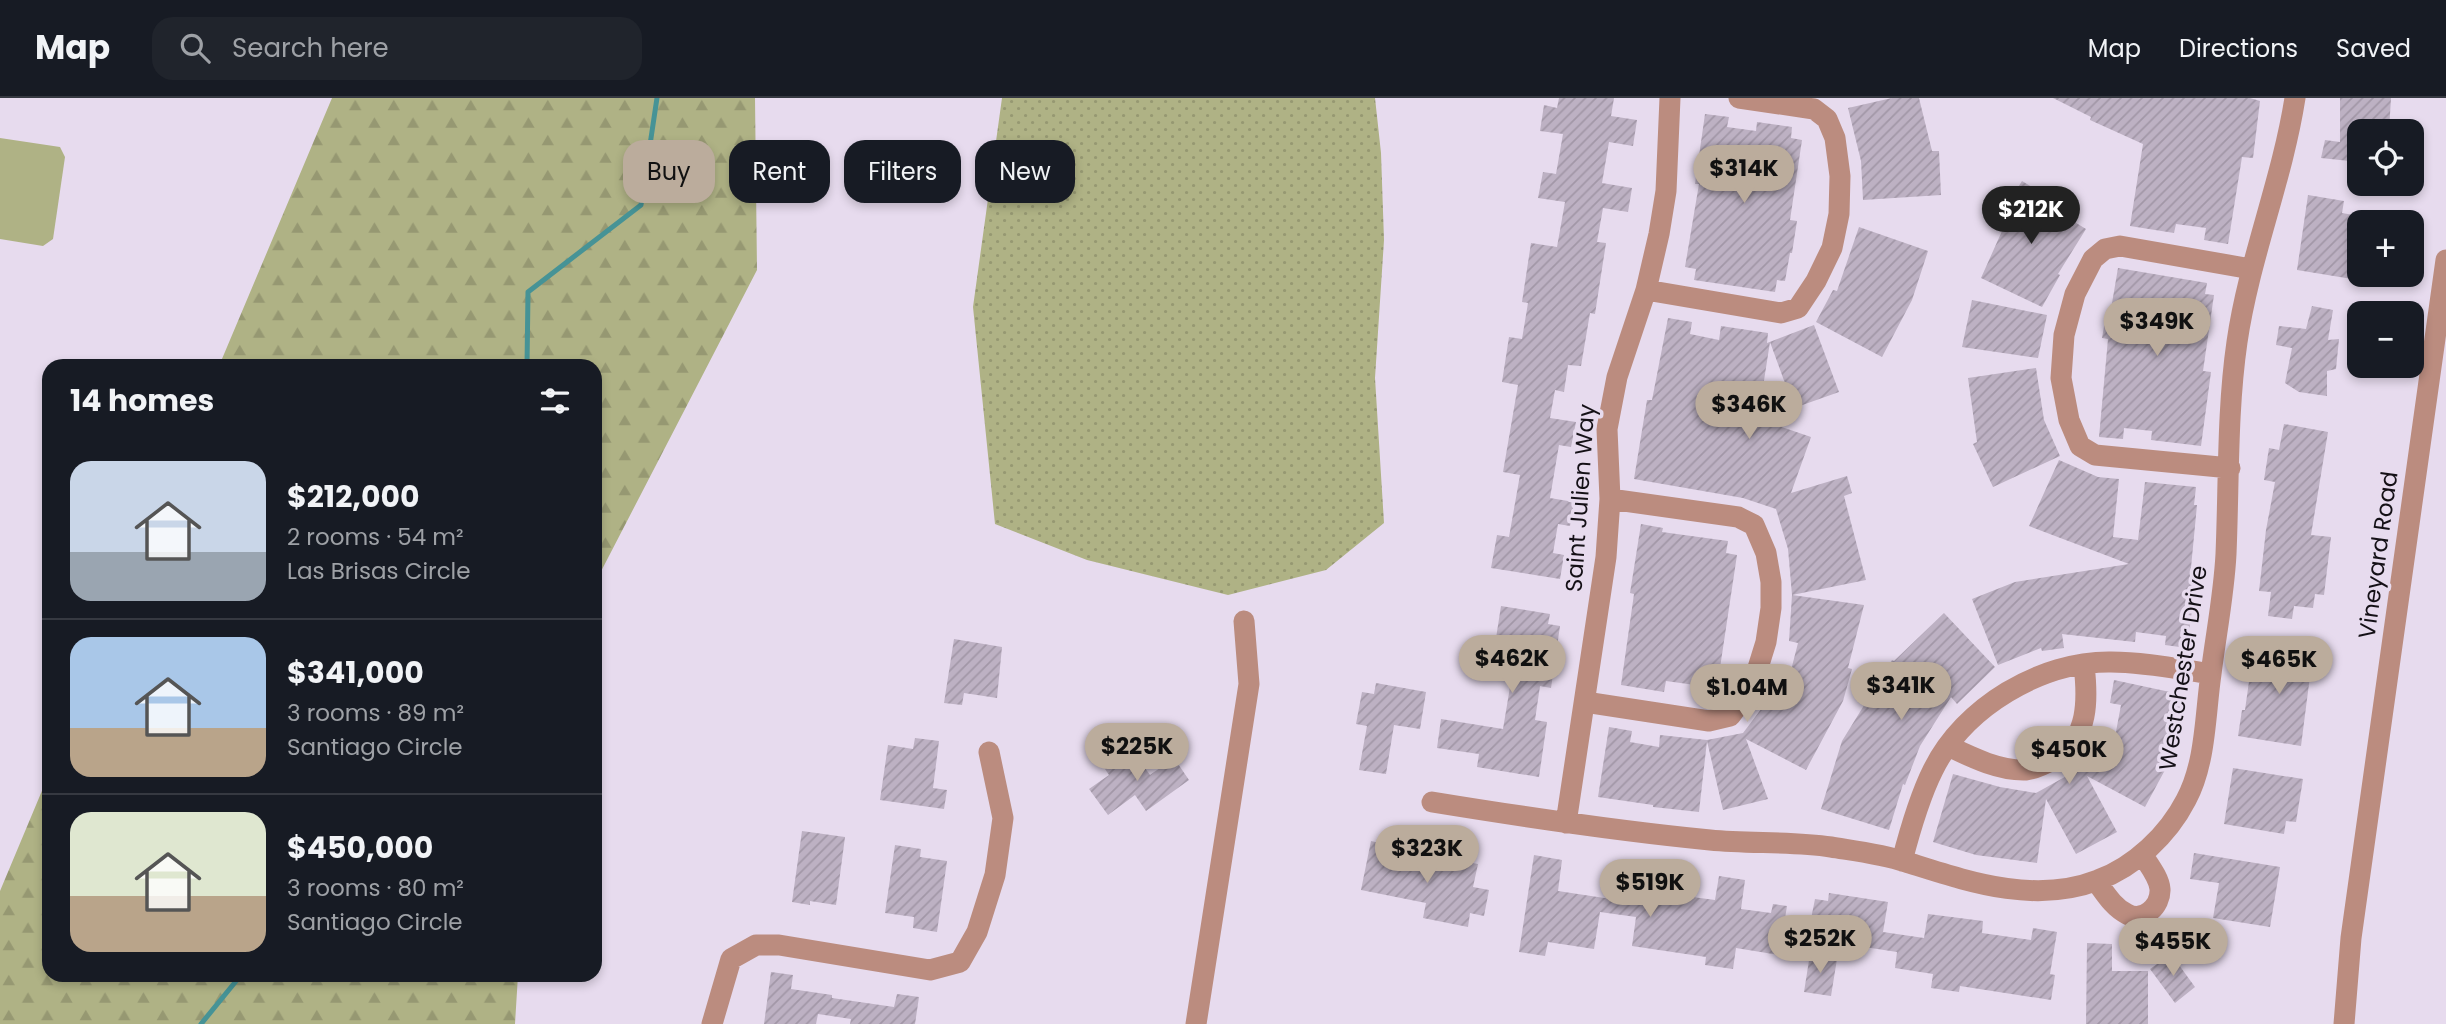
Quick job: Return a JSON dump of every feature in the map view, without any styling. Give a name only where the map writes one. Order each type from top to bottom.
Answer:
[{"type":"street","name":"Saint Julien Way","points":[[1566,823],[1606,557],[1610,499],[1607,429],[1617,377],[1646,290],[1666,191],[1670,98]]},
{"type":"street","points":[[1646,290],[1781,313],[1798,308],[1821,270],[1832,247],[1840,176],[1835,138],[1827,119],[1814,109],[1738,98]]},
{"type":"street","name":"Westchester Drive","points":[[1432,802],[1566,823],[1713,840],[1827,846],[1902,861],[1973,883],[2015,890],[2057,891],[2096,881],[2119,870],[2141,854],[2164,832],[2187,799],[2199,762],[2226,558],[2236,346],[2251,269],[2295,98]]},
{"type":"street","points":[[2230,468],[2095,455],[2080,446],[2069,420],[2062,378],[2064,335],[2075,294],[2093,259],[2105,249],[2120,246],[2251,269]]},
{"type":"street","name":"Vineyard Road","points":[[2344,1024],[2351,938],[2446,260]]},
{"type":"street","points":[[1585,702],[1709,721],[1730,716],[1744,699],[1757,671],[1766,642],[1771,608],[1771,582],[1766,553],[1754,525],[1738,517],[1610,499]]},
{"type":"street","points":[[1196,1024],[1249,684],[1244,621]]},
{"type":"street","points":[[1902,861],[1933,768],[1948,746],[1986,707],[2010,691],[2035,677],[2060,669],[2108,662],[2211,674]]},
{"type":"street","points":[[1948,746],[1998,765],[2027,770],[2047,764],[2067,751],[2080,731],[2086,711],[2084,665]]},
{"type":"street","points":[[712,1024],[731,959],[757,945],[779,945],[929,970],[960,962],[976,932],[995,875],[1003,818],[989,752]]},
{"type":"street","points":[[2096,881],[2112,903],[2129,916],[2141,916],[2149,912],[2157,903],[2160,888],[2141,854]]},
{"type":"green space","points":[[332,98],[755,98],[755,140],[729,140],[729,203],[756,203],[757,270],[602,569],[602,359],[222,359]]},
{"type":"green space","points":[[1002,98],[1375,98],[1381,153],[1384,240],[1375,378],[1384,523],[1326,570],[1228,595],[1087,560],[995,524],[973,307],[987,203],[1075,203],[1075,140],[996,140]]},
{"type":"green space","points":[[0,138],[60,147],[65,157],[53,239],[43,246],[0,239]]},
{"type":"green space","points":[[42,791],[42,982],[518,982],[515,1024],[0,1024],[0,891]]},
{"type":"building","points":[[1559,98],[1614,98],[1611,116],[1637,120],[1633,146],[1609,142],[1602,183],[1632,188],[1628,212],[1603,208],[1597,242],[1606,243],[1595,314],[1590,313],[1581,366],[1568,365],[1564,392],[1555,390],[1550,418],[1576,422],[1571,447],[1559,445],[1550,498],[1574,502],[1570,526],[1558,524],[1553,553],[1564,555],[1560,579],[1491,568],[1497,535],[1509,537],[1520,475],[1503,472],[1518,385],[1502,382],[1509,337],[1522,339],[1528,303],[1522,302],[1531,243],[1557,247],[1565,202],[1538,198],[1543,172],[1556,174],[1563,134],[1540,131],[1544,105],[1557,108]]},
{"type":"building","points":[[1892,98],[1919,98],[1932,151],[1939,151],[1941,195],[1863,200],[1861,161],[1848,108]]},
{"type":"building","points":[[2053,98],[2250,98],[2260,101],[2253,158],[2242,157],[2228,244],[2204,240],[2206,228],[2176,224],[2174,233],[2130,226],[2143,144],[2090,120],[2091,117]]},
{"type":"building","points":[[2340,98],[2391,98],[2390,119],[2347,119],[2347,161],[2321,158],[2325,140],[2340,142]]},
{"type":"building","points":[[1705,114],[1729,117],[1727,127],[1756,131],[1757,122],[1792,127],[1791,138],[1802,140],[1790,220],[1797,221],[1792,253],[1785,281],[1777,280],[1775,292],[1694,280],[1696,269],[1685,267],[1699,184],[1695,184]]},
{"type":"building","points":[[2022,181],[2055,201],[2050,207],[2086,229],[2058,274],[2060,275],[2042,307],[1981,278],[2002,231],[1994,226]]},
{"type":"building","points":[[2308,195],[2344,201],[2342,213],[2347,214],[2347,278],[2297,270]]},
{"type":"building","points":[[1859,227],[1928,251],[1912,300],[1882,357],[1816,322],[1833,290],[1837,291]]},
{"type":"building","points":[[2118,268],[2207,283],[2205,294],[2214,295],[2203,371],[2211,372],[2201,446],[2151,440],[2152,431],[2124,428],[2123,439],[2099,437],[2108,339],[2102,338],[2107,309],[2111,309]]},
{"type":"building","points":[[1972,300],[2047,315],[2038,358],[1962,347]]},
{"type":"building","points":[[2312,306],[2333,310],[2328,340],[2339,339],[2336,369],[2327,371],[2327,396],[2299,392],[2285,383],[2292,348],[2276,345],[2279,326],[2306,329]]},
{"type":"building","points":[[1668,318],[1692,322],[1690,334],[1719,340],[1721,326],[1768,333],[1767,343],[1814,325],[1839,392],[1794,408],[1770,342],[1758,419],[1811,437],[1791,493],[1847,476],[1852,493],[1844,496],[1866,580],[1792,595],[1788,549],[1776,509],[1743,498],[1634,479],[1647,400],[1652,400]]},
{"type":"building","points":[[2036,368],[2044,420],[2060,456],[1993,487],[1973,444],[1977,442],[1968,378]]},
{"type":"building","points":[[2284,424],[2328,432],[2311,535],[2331,537],[2324,595],[2315,594],[2313,608],[2294,606],[2292,619],[2268,616],[2271,592],[2259,591],[2275,482],[2264,480],[2269,448],[2279,450]]},
{"type":"building","points":[[2059,460],[2098,477],[2119,479],[2113,537],[2138,540],[2145,482],[2196,487],[2194,505],[2197,505],[2190,578],[2196,579],[2187,648],[2165,645],[2166,636],[2136,632],[2135,642],[2062,634],[2064,648],[2042,651],[2041,648],[1998,665],[1972,599],[2015,582],[2129,564],[2029,526]]},
{"type":"building","points":[[1641,524],[1663,528],[1662,532],[1728,541],[1726,553],[1737,555],[1715,701],[1693,697],[1695,685],[1666,681],[1664,692],[1621,685],[1634,594],[1630,593]]},
{"type":"building","points":[[1792,595],[1864,605],[1848,668],[1852,669],[1843,701],[1806,770],[1746,739],[1768,799],[1723,810],[1707,741],[1699,812],[1598,797],[1609,727],[1632,731],[1630,742],[1659,747],[1660,735],[1707,740],[1743,733],[1771,696],[1777,675],[1789,678],[1798,643],[1789,641]]},
{"type":"building","points":[[1501,606],[1550,614],[1548,624],[1560,626],[1551,688],[1540,686],[1535,720],[1547,722],[1539,777],[1477,767],[1479,754],[1437,748],[1441,719],[1503,729],[1511,681],[1472,675],[1477,648],[1494,651]]},
{"type":"building","points":[[1944,613],[1995,667],[1957,704],[1951,697],[1920,746],[1905,785],[1903,784],[1889,830],[1821,809],[1842,741],[1892,660]]},
{"type":"building","points":[[954,639],[1002,647],[997,698],[964,693],[962,705],[944,703]]},
{"type":"building","points":[[2283,640],[2314,645],[2301,746],[2238,736],[2242,710],[2245,710],[2252,660],[2279,664]]},
{"type":"building","points":[[2114,680],[2184,695],[2172,757],[2145,807],[2087,776],[2117,832],[2076,854],[2046,799],[2037,863],[1976,855],[1933,842],[1953,774],[2000,787],[2036,793],[2081,768],[2102,730],[2115,737],[2121,705],[2110,703]]},
{"type":"building","points":[[1376,683],[1426,692],[1420,729],[1394,725],[1386,774],[1359,770],[1367,726],[1356,724],[1362,692],[1374,694]]},
{"type":"building","points":[[915,738],[939,741],[933,788],[947,790],[944,809],[880,800],[888,745],[913,749]]},
{"type":"building","points":[[1132,750],[1150,775],[1174,758],[1189,780],[1146,811],[1135,795],[1108,815],[1089,789],[1109,775],[1105,769]]},
{"type":"building","points":[[2233,768],[2303,779],[2296,822],[2286,821],[2284,834],[2224,824]]},
{"type":"building","points":[[802,831],[845,837],[836,905],[810,901],[810,905],[792,902]]},
{"type":"building","points":[[1371,841],[1394,846],[1392,858],[1443,868],[1445,858],[1478,864],[1473,887],[1489,890],[1484,916],[1470,913],[1468,927],[1423,918],[1426,903],[1361,890]]},
{"type":"building","points":[[895,845],[921,849],[920,857],[947,861],[937,932],[913,928],[914,917],[885,913]]},
{"type":"building","points":[[2194,853],[2280,867],[2270,927],[2213,918],[2219,883],[2190,879]]},
{"type":"building","points":[[1534,855],[1562,860],[1558,891],[1624,901],[1626,888],[1715,900],[1719,876],[1745,880],[1741,909],[1771,913],[1773,904],[1787,906],[1779,955],[1736,948],[1733,969],[1705,965],[1706,957],[1632,946],[1636,917],[1600,912],[1594,949],[1548,942],[1545,956],[1519,952]]},
{"type":"building","points":[[1829,893],[1888,902],[1883,932],[1924,938],[1928,914],[1983,921],[1982,933],[2031,940],[2033,928],[2057,932],[2050,974],[2055,975],[2051,1000],[1960,986],[1959,992],[1931,988],[1933,974],[1895,968],[1897,952],[1832,942],[1835,922],[1811,919],[1815,899],[1828,901]]},
{"type":"building","points":[[2087,943],[2112,944],[2112,971],[2148,971],[2148,1024],[2086,1024]]},
{"type":"building","points":[[1810,954],[1837,959],[1831,996],[1804,992]]},
{"type":"building","points":[[2171,954],[2195,987],[2175,1003],[2150,969]]},
{"type":"building","points":[[771,972],[793,975],[791,989],[832,995],[832,998],[894,1007],[897,994],[919,997],[915,1024],[850,1024],[851,1019],[818,1014],[816,1024],[764,1024]]},
{"type":"waterway","points":[[527,359],[528,292],[641,205],[657,98]]},
{"type":"waterway","points":[[201,1024],[235,982]]}]
